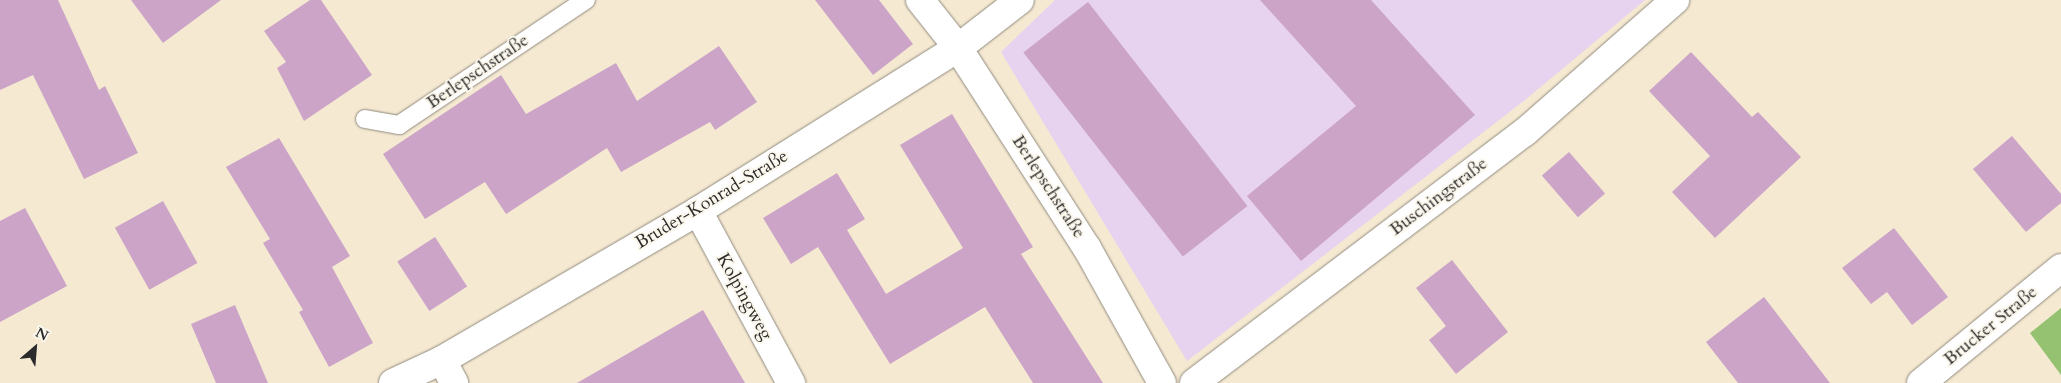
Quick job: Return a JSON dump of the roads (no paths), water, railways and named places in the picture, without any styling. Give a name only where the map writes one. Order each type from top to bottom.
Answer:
[{"type":"street","name":"Berlepschstraße","points":[[920,0],[958,48],[1087,248],[1162,383]]},
{"type":"street","name":"Bruder-Konrad-Straße","points":[[393,383],[448,371],[958,48],[1020,0]]},
{"type":"street","name":"Buschingstraße","points":[[1194,383],[1525,132],[1675,0]]},
{"type":"street","name":"Kolpingweg","points":[[698,211],[791,383]]},
{"type":"street","name":"Brucker Straße","points":[[1921,383],[2061,268]]},
{"type":"lane","name":"Berlepschstraße","points":[[365,118],[399,125],[586,0]]}]
